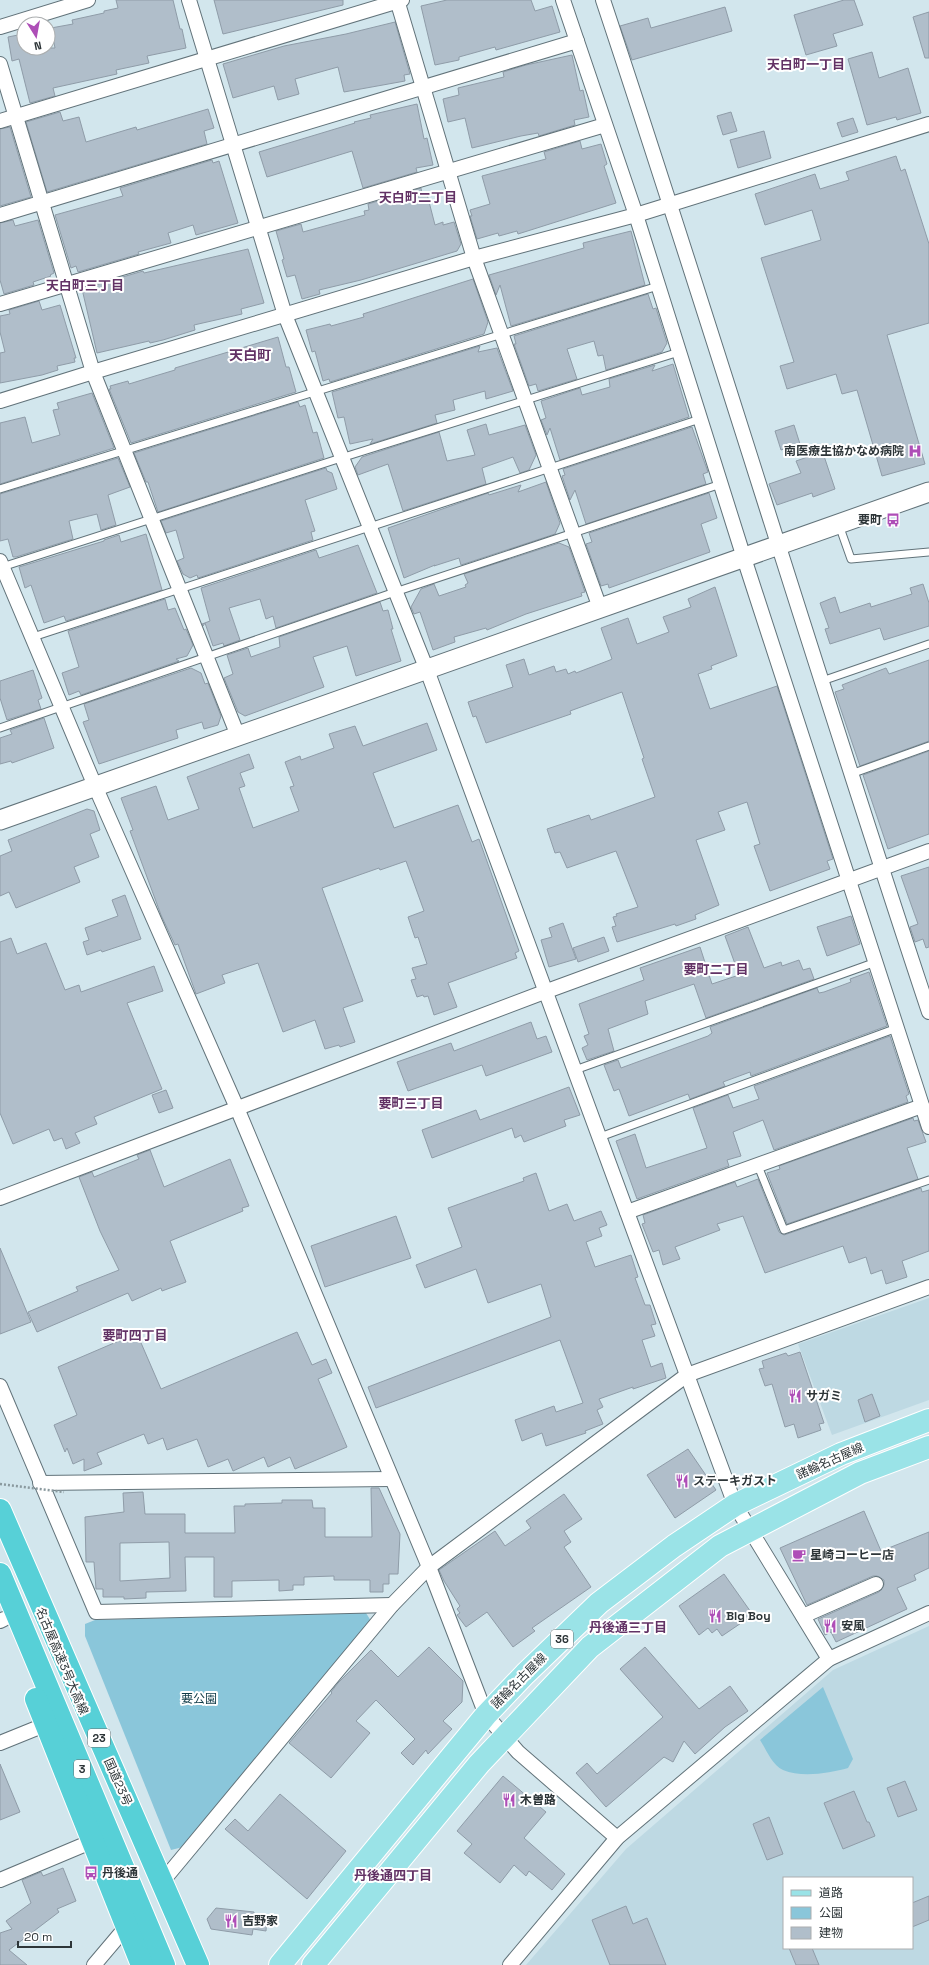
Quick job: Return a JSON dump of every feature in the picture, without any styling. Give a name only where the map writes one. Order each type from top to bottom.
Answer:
[{"type":"highway","name":"国道23号","points":[[0,1511],[198,1965]]},
{"type":"highway","name":"名古屋高速3号大高線","points":[[0,1511],[189,1965]]},
{"type":"highway","name":"名古屋高速3号大高線","points":[[0,1574],[164,1965]]},
{"type":"highway","points":[[2,1616],[47,1724],[142,1965]]},
{"type":"main road","name":"諸輪名古屋線","points":[[280,1965],[486,1715],[525,1674],[599,1603],[674,1546],[735,1505],[842,1454],[929,1420]]},
{"type":"main road","name":"諸輪名古屋線","points":[[313,1965],[479,1764],[590,1646],[720,1546],[860,1473],[929,1447]]},
{"type":"street","points":[[0,27],[88,0]]},
{"type":"street","points":[[189,0],[260,227],[285,315],[427,670],[735,1505],[829,1659]]},
{"type":"street","points":[[0,121],[399,0],[474,258],[600,608]]},
{"type":"street","points":[[563,0],[636,215],[744,558],[850,880],[929,1127]]},
{"type":"street","points":[[603,0],[671,204],[881,868],[929,1012]]},
{"type":"street","points":[[0,215],[577,41]]},
{"type":"street","points":[[0,64],[93,372],[122,450],[150,520],[180,588],[238,736]]},
{"type":"street","points":[[0,402],[93,372],[474,258],[636,215],[929,124]]},
{"type":"street","points":[[0,304],[605,125]]},
{"type":"street","points":[[0,820],[929,492]]},
{"type":"street","points":[[1,564],[95,786],[237,1108],[429,1567],[486,1715],[518,1752],[617,1838]]},
{"type":"street","points":[[0,1198],[546,991],[929,851]]},
{"type":"street","points":[[627,1212],[922,1106]]},
{"type":"street","points":[[162,1882],[392,1605],[429,1567],[687,1375],[929,1288]]},
{"type":"street","points":[[0,1386],[96,1612],[392,1605]]},
{"type":"street","points":[[40,1483],[391,1479]]},
{"type":"street","points":[[803,1616],[876,1584]]},
{"type":"street","points":[[510,1965],[617,1838],[829,1659],[929,1613]]},
{"type":"street","points":[[0,1743],[47,1724]]},
{"type":"street","points":[[0,1880],[93,1842]]},
{"type":"street","points":[[94,1965],[127,1926]]},
{"type":"lane","points":[[0,489],[122,450],[658,286]]},
{"type":"lane","points":[[1,564],[150,520],[679,352]]},
{"type":"lane","points":[[33,637],[700,419]]},
{"type":"lane","points":[[0,728],[396,592],[721,484]]},
{"type":"lane","points":[[839,524],[851,558],[929,552]]},
{"type":"lane","points":[[822,681],[929,644]]},
{"type":"lane","points":[[851,774],[929,746]]},
{"type":"lane","points":[[575,1070],[876,962]]},
{"type":"lane","points":[[600,1137],[897,1028]]},
{"type":"lane","points":[[758,1166],[784,1230],[929,1180]]},
{"type":"path","points":[[0,1484],[64,1492]]},
{"type":"shaded area","points":[[929,1298],[929,1400],[832,1435],[798,1344]]},
{"type":"shaded area","points":[[929,1626],[929,1965],[526,1965],[626,1849],[833,1670]]},
{"type":"green space","name":"要公園","points":[[366,1613],[371,1621],[183,1847],[171,1850],[85,1636],[85,1624],[95,1620]]},
{"type":"green space","points":[[823,1687],[853,1759],[848,1768],[825,1773],[799,1774],[779,1768],[772,1761],[760,1740]]},
{"type":"building","points":[[116,0],[173,0],[186,48],[147,56],[149,63],[116,70],[117,74],[53,88],[55,96],[30,103],[19,59],[12,61],[8,37],[16,35],[16,56],[56,56],[56,27],[73,24],[72,20],[104,13],[104,11],[118,8]]},
{"type":"building","points":[[214,0],[343,0],[343,5],[223,34]]},
{"type":"building","points":[[447,0],[531,0],[535,11],[552,6],[560,32],[496,50],[495,47],[459,57],[459,60],[435,65],[421,6]]},
{"type":"building","points":[[844,0],[854,0],[863,25],[833,34],[837,46],[806,55],[794,15]]},
{"type":"building","points":[[725,7],[732,31],[632,60],[620,26],[648,18],[651,28]]},
{"type":"building","points":[[929,12],[929,58],[925,58],[913,17]]},
{"type":"building","points":[[395,22],[410,74],[404,75],[405,81],[344,92],[338,67],[295,79],[299,94],[278,100],[274,86],[233,98],[223,64],[284,46],[346,34]]},
{"type":"building","points":[[872,52],[879,78],[908,68],[921,113],[897,120],[896,117],[867,125],[848,59]]},
{"type":"building","points":[[572,55],[580,91],[583,90],[589,117],[574,120],[575,125],[539,136],[538,133],[521,136],[472,148],[465,118],[448,122],[443,99],[459,95],[458,88],[504,77],[503,72],[526,65]]},
{"type":"building","points":[[417,104],[424,139],[427,138],[433,165],[416,168],[417,172],[363,188],[352,151],[267,177],[259,152],[371,118],[370,115]]},
{"type":"building","points":[[208,109],[214,128],[204,131],[207,144],[47,192],[26,122],[60,112],[63,121],[79,117],[86,142],[136,127],[137,130]]},
{"type":"building","points":[[731,112],[737,131],[723,135],[717,116]]},
{"type":"building","points":[[853,118],[858,132],[842,137],[837,123]]},
{"type":"building","points":[[10,127],[31,197],[0,206],[0,129]]},
{"type":"building","points":[[764,131],[771,158],[738,168],[730,140]]},
{"type":"building","points":[[580,141],[582,149],[601,144],[607,164],[604,166],[616,203],[518,234],[517,231],[499,236],[498,233],[477,239],[470,216],[472,216],[470,210],[490,204],[482,176],[546,159],[544,152]]},
{"type":"building","points":[[896,156],[901,171],[905,169],[929,244],[929,323],[887,335],[925,464],[882,476],[857,390],[842,394],[836,374],[787,389],[780,366],[794,362],[761,258],[821,240],[812,210],[765,225],[755,194],[815,174],[820,189],[849,180],[846,172]]},
{"type":"building","points":[[212,160],[213,163],[219,161],[238,223],[196,235],[193,225],[168,233],[171,243],[138,252],[139,254],[78,272],[76,266],[71,268],[55,215],[123,196],[120,188]]},
{"type":"building","points":[[421,188],[422,195],[427,194],[435,225],[443,222],[443,225],[454,222],[461,244],[457,251],[361,280],[319,290],[320,294],[302,299],[295,275],[287,277],[282,260],[284,259],[276,231],[301,224],[303,232],[365,215],[364,211],[369,210],[368,204]]},
{"type":"building","points":[[13,220],[15,226],[38,220],[54,273],[50,275],[51,276],[33,282],[34,285],[4,294],[0,280],[0,223]]},
{"type":"building","points":[[631,231],[645,285],[511,326],[500,285],[496,295],[489,275],[584,248],[583,243]]},
{"type":"building","points":[[248,249],[264,303],[241,309],[242,314],[194,325],[195,330],[163,340],[150,343],[149,341],[97,353],[82,289],[143,271],[144,273]]},
{"type":"building","points":[[473,279],[488,322],[484,334],[330,382],[329,379],[323,381],[315,351],[312,352],[306,330],[330,324],[331,326],[364,317],[363,314]]},
{"type":"building","points":[[648,294],[653,309],[656,308],[667,343],[662,352],[606,370],[603,355],[598,356],[594,341],[567,349],[577,379],[538,391],[536,384],[529,386],[514,344],[516,344],[514,336]]},
{"type":"building","points":[[39,301],[42,310],[60,305],[76,358],[74,358],[75,362],[57,366],[58,370],[42,375],[0,383],[0,353],[5,352],[0,332],[0,316],[10,314],[9,310]]},
{"type":"building","points":[[278,337],[286,367],[289,367],[296,392],[131,443],[109,389],[111,389],[110,386],[128,381],[129,384],[175,370],[175,368]]},
{"type":"building","points":[[480,346],[478,352],[497,348],[513,391],[486,399],[485,391],[453,400],[455,410],[435,415],[437,423],[370,444],[373,439],[350,444],[344,417],[338,418],[332,392]]},
{"type":"building","points":[[673,364],[689,417],[560,460],[550,428],[547,435],[541,420],[546,418],[541,401],[580,388],[582,395],[610,387],[609,379],[655,365],[652,371]]},
{"type":"building","points":[[92,393],[114,448],[0,484],[0,423],[25,417],[32,443],[60,435],[53,410],[59,409],[57,403]]},
{"type":"building","points":[[298,402],[300,407],[305,405],[313,433],[317,432],[324,458],[158,512],[148,482],[146,482],[134,453]]},
{"type":"building","points":[[486,424],[489,435],[525,425],[536,455],[529,470],[520,473],[513,457],[482,468],[486,484],[403,511],[388,464],[358,475],[355,467],[362,457],[439,432],[447,461],[475,455],[467,430]]},
{"type":"building","points":[[794,425],[800,444],[781,450],[775,431]]},
{"type":"building","points":[[692,427],[708,472],[703,474],[706,484],[586,524],[575,490],[570,500],[562,476],[565,475],[563,469]]},
{"type":"building","points":[[819,453],[820,457],[824,456],[835,489],[813,497],[812,493],[777,505],[769,484],[801,473],[796,461]]},
{"type":"building","points":[[118,458],[130,487],[108,495],[116,525],[101,530],[97,514],[69,521],[73,539],[13,557],[8,539],[0,541],[0,494]]},
{"type":"building","points":[[326,468],[327,471],[332,473],[337,489],[305,500],[315,531],[311,532],[313,540],[198,578],[197,575],[190,578],[183,574],[177,561],[184,558],[176,530],[166,533],[161,521]]},
{"type":"building","points":[[546,482],[560,523],[555,534],[461,565],[459,558],[434,566],[435,565],[404,578],[388,528],[488,493],[489,495],[521,485],[518,492]]},
{"type":"building","points":[[709,493],[717,518],[701,524],[710,552],[609,588],[608,584],[601,586],[586,544],[592,542],[589,533]]},
{"type":"building","points":[[146,534],[162,590],[66,621],[64,616],[44,623],[31,585],[25,588],[19,567],[119,535],[121,542]]},
{"type":"building","points":[[559,543],[569,547],[585,592],[581,593],[582,596],[526,614],[487,630],[486,628],[454,637],[455,642],[433,650],[420,612],[414,614],[411,607],[421,589],[434,584],[439,596],[466,587],[465,585],[468,583],[464,574]]},
{"type":"building","points":[[358,545],[377,593],[276,628],[273,616],[266,619],[260,599],[229,608],[240,640],[224,646],[223,643],[213,646],[205,623],[203,626],[202,624],[210,621],[201,588],[316,550],[319,558]]},
{"type":"building","points":[[923,584],[929,603],[929,626],[884,640],[880,628],[830,644],[825,629],[829,628],[820,603],[835,597],[840,613],[870,603],[871,607],[912,594],[910,588]]},
{"type":"building","points":[[715,587],[737,656],[711,666],[712,669],[698,674],[710,709],[777,686],[833,859],[827,861],[830,869],[770,891],[754,846],[760,844],[747,802],[718,812],[725,830],[696,840],[719,905],[695,915],[696,919],[617,942],[612,927],[616,926],[613,917],[617,916],[616,914],[638,907],[616,851],[567,868],[560,852],[555,853],[547,829],[589,815],[591,820],[655,797],[622,692],[570,711],[571,714],[486,743],[476,716],[473,717],[468,702],[513,687],[506,665],[524,659],[529,675],[554,666],[556,672],[566,669],[568,674],[575,671],[576,673],[610,660],[612,659],[601,628],[628,618],[637,644],[669,632],[663,617],[691,607],[688,599]]},
{"type":"building","points":[[165,599],[168,610],[175,608],[184,630],[186,629],[193,645],[187,656],[176,659],[179,661],[81,695],[79,691],[69,695],[62,673],[79,667],[68,631]]},
{"type":"building","points":[[380,602],[383,611],[388,610],[393,629],[391,629],[401,661],[356,676],[347,646],[313,657],[324,687],[245,716],[238,712],[224,678],[233,674],[227,655],[248,648],[251,657],[280,647],[279,637]]},
{"type":"building","points":[[929,660],[929,741],[860,766],[835,692],[844,689],[842,685],[886,668],[889,674]]},
{"type":"building","points":[[191,668],[201,673],[205,684],[208,683],[221,716],[218,725],[204,729],[202,722],[176,730],[178,738],[99,764],[83,722],[89,720],[84,704]]},
{"type":"building","points":[[33,670],[42,698],[38,700],[41,709],[7,720],[0,698],[0,681]]},
{"type":"building","points":[[44,718],[54,748],[12,763],[11,761],[0,764],[0,738],[12,734],[10,730]]},
{"type":"building","points":[[427,723],[437,750],[373,773],[394,828],[458,805],[472,842],[479,839],[519,951],[515,953],[517,958],[448,983],[457,1007],[434,1015],[428,996],[424,997],[423,995],[417,997],[411,980],[416,979],[412,968],[427,964],[418,937],[415,938],[408,917],[424,911],[406,861],[380,870],[379,868],[322,888],[363,1001],[343,1008],[355,1042],[340,1047],[339,1045],[325,1049],[315,1020],[283,1032],[258,963],[222,975],[225,983],[196,994],[178,944],[175,945],[161,915],[130,831],[133,830],[121,798],[156,786],[168,820],[199,809],[187,777],[249,754],[254,768],[240,773],[245,786],[239,788],[253,828],[299,811],[290,787],[294,786],[285,762],[300,756],[301,760],[334,748],[329,734],[355,726],[363,746]]},
{"type":"building","points":[[929,751],[929,834],[888,849],[863,775]]},
{"type":"building","points":[[87,809],[94,811],[100,830],[90,834],[99,857],[74,867],[80,882],[16,908],[9,892],[0,896],[0,856],[12,851],[8,840]]},
{"type":"building","points":[[929,867],[929,947],[926,948],[923,939],[915,942],[910,927],[918,924],[901,876]]},
{"type":"building","points":[[125,895],[141,939],[102,952],[101,950],[87,955],[83,942],[89,940],[85,928],[118,916],[112,900]]},
{"type":"building","points":[[851,916],[860,944],[827,956],[817,927]]},
{"type":"building","points":[[563,923],[576,959],[549,967],[541,940],[552,937],[549,928]]},
{"type":"building","points":[[748,927],[764,968],[781,962],[782,966],[799,960],[803,970],[810,968],[814,979],[706,1018],[694,984],[645,1001],[648,1014],[608,1029],[614,1051],[587,1060],[582,1048],[588,1045],[584,1036],[589,1034],[579,1004],[644,980],[640,968],[700,947],[712,984],[739,975],[725,936]]},
{"type":"building","points":[[604,937],[609,951],[578,962],[573,948]]},
{"type":"building","points":[[11,938],[17,954],[46,943],[65,990],[79,985],[81,992],[154,966],[163,991],[127,1003],[162,1089],[94,1117],[97,1124],[75,1133],[80,1143],[66,1149],[62,1138],[54,1141],[49,1129],[13,1144],[0,1113],[0,942]]},
{"type":"building","points":[[869,972],[887,1026],[751,1076],[750,1072],[723,1082],[725,1086],[690,1099],[688,1094],[629,1116],[619,1089],[614,1091],[604,1065],[618,1060],[621,1068],[708,1036],[712,1033],[710,1027],[817,988],[819,993],[824,992],[851,982],[850,979]]},
{"type":"building","points":[[531,1022],[537,1039],[546,1036],[552,1052],[486,1076],[482,1065],[408,1091],[397,1062],[451,1043],[454,1051]]},
{"type":"building","points":[[890,1036],[909,1094],[906,1096],[908,1102],[774,1150],[763,1120],[733,1132],[741,1156],[727,1160],[729,1166],[637,1199],[616,1141],[635,1134],[646,1168],[707,1148],[693,1108],[728,1095],[733,1108],[759,1099],[754,1086]]},
{"type":"building","points":[[569,1087],[580,1115],[564,1120],[566,1126],[524,1142],[521,1135],[515,1138],[512,1128],[432,1158],[422,1130],[476,1110],[480,1120]]},
{"type":"building","points":[[166,1090],[173,1108],[159,1113],[152,1095]]},
{"type":"building","points":[[913,1118],[914,1121],[918,1120],[926,1142],[907,1148],[918,1179],[787,1224],[767,1173],[780,1169],[779,1166]]},
{"type":"building","points":[[150,1150],[164,1187],[230,1159],[249,1206],[242,1208],[243,1211],[170,1241],[186,1282],[162,1291],[161,1288],[132,1301],[128,1293],[37,1332],[28,1312],[78,1291],[76,1287],[119,1270],[100,1231],[79,1177],[92,1172],[94,1177],[139,1159],[137,1155]]},
{"type":"building","points":[[536,1173],[549,1211],[567,1204],[574,1221],[601,1211],[607,1225],[599,1228],[602,1236],[586,1242],[595,1267],[631,1255],[638,1277],[635,1278],[645,1305],[650,1305],[656,1324],[651,1325],[655,1336],[642,1340],[651,1367],[662,1363],[666,1378],[633,1389],[633,1387],[599,1399],[603,1407],[597,1410],[603,1424],[585,1431],[586,1433],[546,1446],[542,1433],[522,1441],[515,1420],[554,1406],[556,1412],[583,1403],[560,1340],[376,1408],[368,1387],[551,1317],[541,1284],[488,1303],[476,1269],[425,1288],[416,1265],[462,1247],[448,1208],[524,1181],[523,1178]]},
{"type":"building","points":[[758,1179],[779,1232],[784,1235],[921,1188],[922,1192],[929,1190],[929,1251],[902,1261],[907,1277],[886,1284],[882,1270],[871,1274],[866,1257],[849,1263],[843,1246],[765,1273],[743,1216],[717,1224],[720,1230],[675,1247],[680,1259],[663,1265],[659,1250],[653,1252],[642,1224],[645,1223],[643,1215],[735,1182],[737,1187]]},
{"type":"building","points":[[396,1216],[411,1258],[325,1287],[311,1246]]},
{"type":"building","points":[[0,1248],[31,1322],[0,1334]]},
{"type":"building","points":[[135,1329],[161,1389],[297,1332],[312,1365],[326,1359],[332,1373],[318,1379],[347,1447],[295,1469],[290,1457],[268,1467],[264,1457],[233,1471],[228,1459],[208,1467],[197,1439],[167,1450],[163,1438],[148,1444],[144,1434],[97,1453],[102,1464],[84,1471],[84,1459],[73,1464],[67,1448],[65,1452],[54,1425],[77,1415],[58,1367],[121,1340],[119,1335]]},
{"type":"building","points":[[800,1352],[824,1423],[819,1424],[821,1430],[798,1438],[794,1424],[785,1427],[772,1384],[765,1386],[759,1369],[764,1368],[762,1361],[786,1353],[788,1356]]},
{"type":"building","points":[[872,1394],[880,1416],[865,1422],[858,1400]]},
{"type":"building","points":[[688,1449],[716,1490],[675,1518],[647,1475]]},
{"type":"building","points":[[371,1488],[379,1488],[400,1534],[398,1574],[389,1574],[389,1584],[383,1584],[383,1592],[370,1592],[370,1580],[334,1580],[334,1576],[304,1577],[304,1585],[293,1585],[293,1590],[279,1591],[279,1580],[232,1581],[232,1597],[214,1597],[214,1557],[185,1557],[186,1591],[146,1592],[146,1598],[124,1599],[124,1597],[103,1597],[103,1589],[96,1589],[94,1562],[86,1562],[85,1517],[124,1512],[123,1493],[143,1492],[145,1514],[185,1514],[185,1533],[235,1533],[234,1506],[245,1506],[245,1504],[282,1503],[282,1500],[312,1500],[313,1508],[325,1508],[325,1537],[372,1537]],"holes":[[[169,1542],[170,1578],[120,1581],[120,1543]]]},
{"type":"building","points":[[564,1494],[582,1519],[564,1531],[571,1542],[564,1547],[591,1587],[532,1628],[535,1631],[513,1647],[487,1612],[466,1627],[457,1615],[460,1613],[457,1609],[460,1606],[444,1581],[439,1570],[495,1531],[505,1546],[531,1528],[526,1521]]},
{"type":"building","points":[[864,1511],[881,1551],[929,1532],[929,1568],[914,1575],[916,1580],[897,1588],[907,1609],[836,1642],[831,1632],[825,1635],[818,1619],[879,1592],[884,1585],[884,1580],[877,1576],[873,1576],[807,1605],[780,1548]]},
{"type":"building","points":[[724,1574],[753,1615],[722,1636],[717,1629],[712,1633],[708,1628],[699,1635],[679,1606]]},
{"type":"building","points":[[429,1647],[463,1681],[462,1702],[443,1721],[452,1729],[428,1754],[426,1750],[413,1765],[401,1753],[415,1739],[376,1700],[356,1721],[370,1733],[331,1778],[289,1743],[332,1693],[331,1692],[338,1683],[371,1650],[398,1677]]},
{"type":"building","points":[[645,1647],[699,1709],[730,1686],[748,1711],[725,1727],[695,1754],[684,1741],[673,1762],[664,1757],[606,1807],[576,1773],[587,1763],[597,1774],[663,1717],[620,1669]]},
{"type":"building","points":[[0,1764],[20,1812],[0,1820]]},
{"type":"building","points":[[503,1776],[546,1812],[524,1838],[565,1874],[552,1890],[529,1871],[526,1876],[514,1865],[500,1883],[464,1853],[472,1844],[457,1831]]},
{"type":"building","points":[[905,1781],[917,1810],[898,1817],[887,1788]]},
{"type":"building","points":[[854,1791],[867,1822],[869,1822],[875,1836],[843,1849],[824,1803]]},
{"type":"building","points":[[280,1794],[346,1851],[307,1899],[225,1829],[235,1819],[248,1831]]},
{"type":"building","points":[[769,1817],[783,1854],[767,1860],[753,1824]]},
{"type":"building","points":[[63,1868],[76,1901],[57,1909],[59,1912],[9,1950],[27,1965],[0,1965],[0,1933],[12,1929],[6,1921],[31,1903],[22,1880],[41,1872],[43,1876]]},
{"type":"building","points":[[929,1896],[929,1920],[913,1927],[913,1903]]},
{"type":"building","points":[[626,1906],[633,1924],[647,1918],[666,1965],[610,1965],[592,1920]]},
{"type":"building","points":[[216,1908],[254,1912],[254,1916],[267,1917],[266,1931],[253,1929],[252,1935],[211,1929],[207,1919]]},
{"type":"building","points":[[789,1949],[812,1949],[819,1965],[796,1965]]},
{"type":"place","name":"南医療生協かなめ病院","points":[[915,451]]},
{"type":"place","name":"要町","points":[[893,520]]},
{"type":"place","name":"サガミ","points":[[795,1396]]},
{"type":"place","name":"ステーキガスト","points":[[682,1481]]},
{"type":"place","name":"星崎コーヒー店","points":[[799,1555]]},
{"type":"place","name":"Big Boy","points":[[715,1616]]},
{"type":"place","name":"安風","points":[[830,1626]]},
{"type":"place","name":"木曽路","points":[[509,1800]]},
{"type":"place","name":"丹後通","points":[[91,1873]]},
{"type":"place","name":"吉野家","points":[[231,1921]]},
{"type":"district","name":"天白町一丁目","points":[[806,64]]},
{"type":"district","name":"天白町二丁目","points":[[418,197]]},
{"type":"district","name":"天白町三丁目","points":[[85,285]]},
{"type":"district","name":"天白町","points":[[250,355]]},
{"type":"district","name":"要町二丁目","points":[[716,969]]},
{"type":"district","name":"要町三丁目","points":[[411,1103]]},
{"type":"district","name":"要町四丁目","points":[[135,1335]]},
{"type":"district","name":"丹後通三丁目","points":[[628,1627]]},
{"type":"district","name":"丹後通四丁目","points":[[393,1875]]}]
